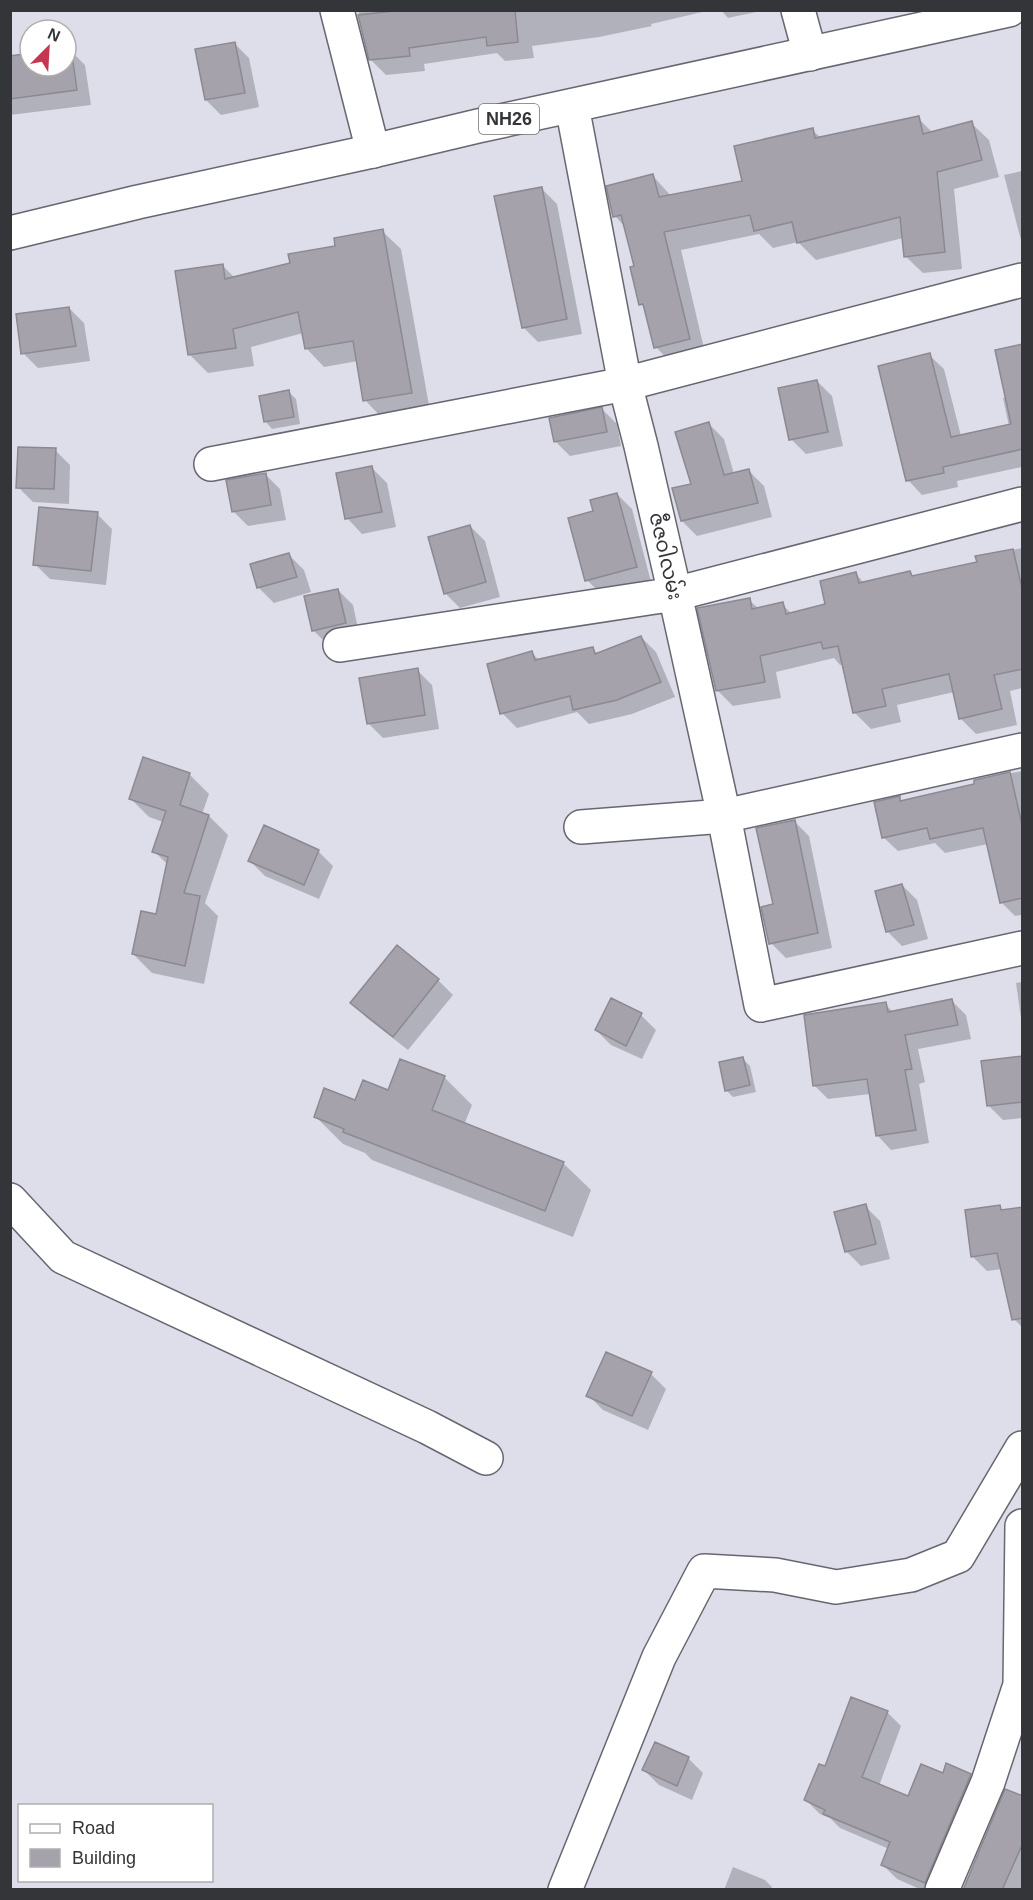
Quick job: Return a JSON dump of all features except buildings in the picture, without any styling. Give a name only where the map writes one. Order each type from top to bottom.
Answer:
[{"type":"main road","points":[[337,10],[373,151]]},
{"type":"main road","points":[[798,10],[810,54]]},
{"type":"main road","name":"NH26","points":[[10,233],[138,202],[1009,10]]},
{"type":"main road","name":"ဇီဇဝါလမ်း","points":[[572,106],[625,384],[675,594],[724,816],[761,1005],[1023,948]]},
{"type":"main road","points":[[211,464],[625,384],[1023,280]]},
{"type":"main road","points":[[340,645],[675,594],[1023,504]]},
{"type":"main road","points":[[581,827],[724,816],[1023,750]]},
{"type":"main road","points":[[10,1200],[63,1257],[427,1427],[486,1458]]},
{"type":"main road","points":[[565,1890],[659,1657],[704,1571],[776,1575],[836,1587],[911,1575],[958,1556],[1023,1448]]},
{"type":"main road","points":[[942,1890],[988,1782],[1020,1686],[1023,1526]]}]
